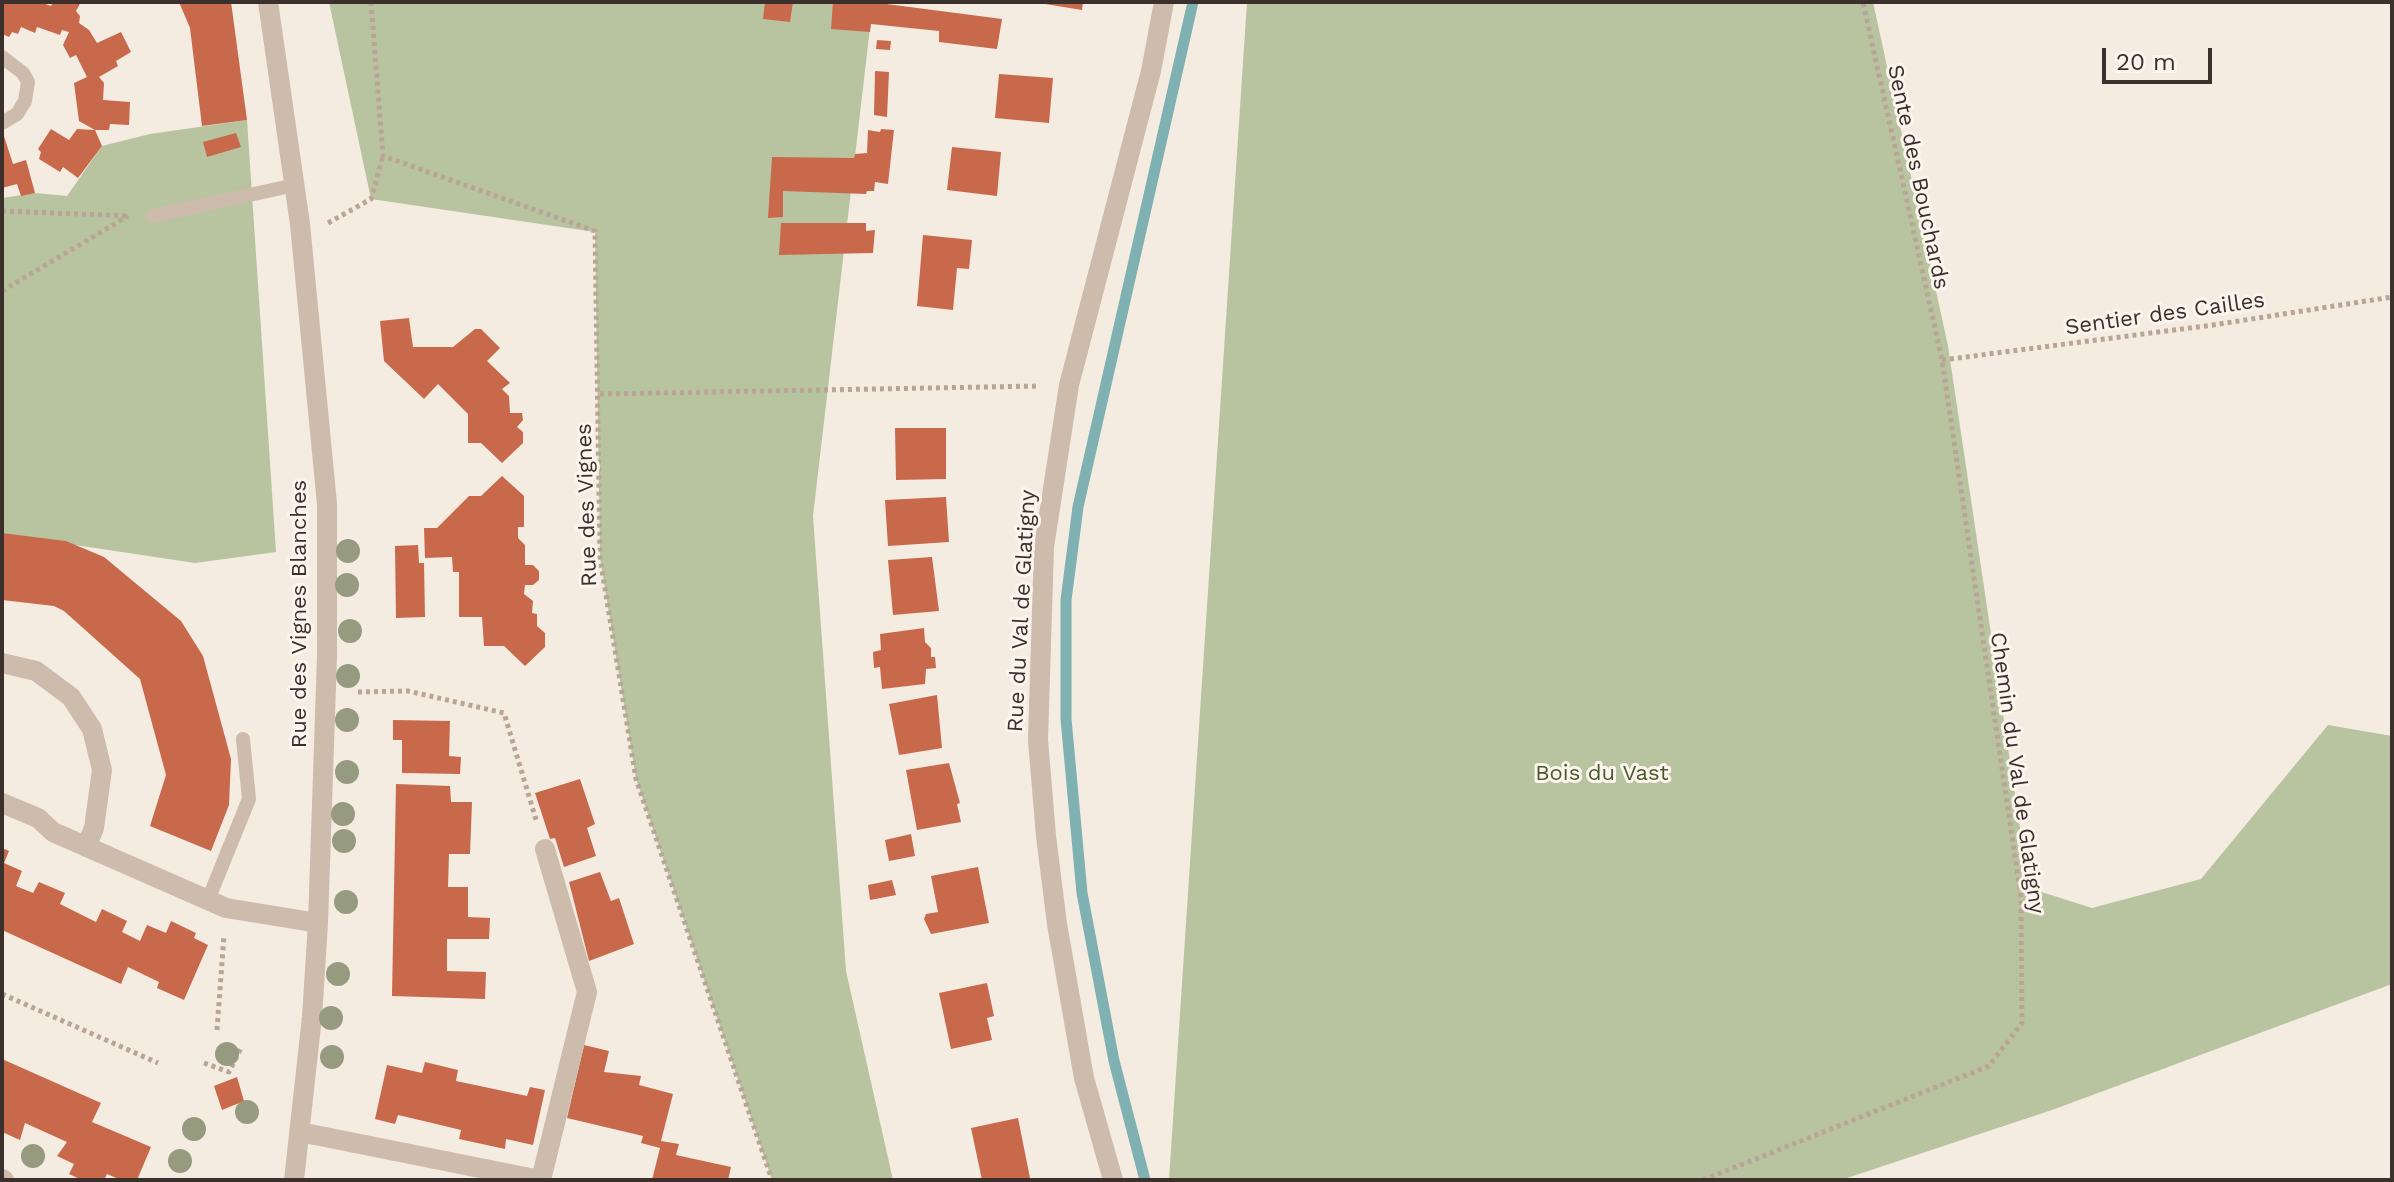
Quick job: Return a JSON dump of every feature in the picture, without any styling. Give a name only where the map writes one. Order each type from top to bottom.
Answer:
[{"type":"street","name":"Rue des Vignes Blanches","points":[[268,2],[300,224],[327,504],[327,656],[318,923],[294,1180]]},
{"type":"street","name":"Rue du Val de Glatigny","points":[[1113,1180],[1084,1078],[1057,924],[1038,740],[1044,547],[1069,385],[1151,71],[1164,2]]},
{"type":"street","points":[[2,663],[36,671],[71,697],[92,729],[102,770],[94,828],[86,847]]},
{"type":"street","points":[[2,803],[38,818],[53,832],[226,908],[318,923]]},
{"type":"street","points":[[300,1132],[540,1180],[587,992],[545,849]]},
{"type":"lane","points":[[2,57],[23,73],[28,82],[25,101],[17,114],[2,123]]},
{"type":"lane","points":[[153,216],[295,185]]},
{"type":"lane","points":[[208,900],[249,799],[243,739]]},
{"type":"path","points":[[300,224],[334,222],[371,199],[383,156],[371,2]]},
{"type":"path","name":"Sente des Bouchards","points":[[1863,2],[1942,360]]},
{"type":"path","name":"Rue des Vignes","points":[[383,156],[595,231],[600,394],[600,558],[636,779],[772,1180]]},
{"type":"path","points":[[2,211],[153,216]]},
{"type":"path","points":[[2,291],[128,216]]},
{"type":"path","name":"Sentier des Cailles","points":[[1942,360],[2213,325],[2392,297]]},
{"type":"path","name":"Chemin du Val de Glatigny","points":[[1703,1180],[1989,1066],[2022,1023],[2021,897],[1942,360]]},
{"type":"path","points":[[600,394],[1069,385]]},
{"type":"path","points":[[358,692],[408,691],[504,713],[545,849]]},
{"type":"path","points":[[217,1030],[224,930]]},
{"type":"path","points":[[2,994],[158,1063]]},
{"type":"path","points":[[204,1063],[229,1072],[242,1046]]},
{"type":"green space","points":[[329,2],[873,2],[813,516],[846,971],[893,1180],[772,1180],[636,779],[600,558],[595,232],[371,199]]},
{"type":"green space","name":"Bois du Vast","points":[[1247,2],[1873,2],[1948,346],[2029,888],[2092,908],[2201,879],[2328,725],[2392,736],[2392,984],[2052,1110],[1841,1180],[1169,1180]]},
{"type":"green space","points":[[247,120],[276,552],[195,563],[2,534],[2,198],[35,193],[67,196],[102,146],[150,134]]},
{"type":"building","points":[[2,2],[40,2],[51,6],[53,2],[81,2],[76,11],[80,16],[79,23],[89,30],[97,43],[121,32],[131,52],[116,61],[118,66],[99,77],[104,83],[103,100],[130,102],[129,125],[110,124],[109,130],[95,130],[79,121],[74,83],[87,77],[76,55],[70,58],[63,45],[69,32],[62,30],[60,35],[37,27],[35,33],[21,27],[18,34],[12,32],[9,37],[2,34]]},
{"type":"building","points":[[179,2],[231,2],[247,120],[202,126],[190,28]]},
{"type":"building","points":[[765,2],[793,2],[790,22],[763,19]]},
{"type":"building","points":[[833,2],[879,3],[1002,19],[997,49],[939,42],[939,31],[871,24],[870,32],[831,29]]},
{"type":"building","points":[[1033,2],[1083,2],[1082,10]]},
{"type":"building","points":[[877,40],[891,41],[890,50],[876,49]]},
{"type":"building","points":[[875,71],[889,72],[887,117],[874,115]]},
{"type":"building","points":[[999,74],[1053,78],[1049,123],[995,118]]},
{"type":"building","points":[[51,129],[69,140],[77,129],[95,130],[102,146],[78,178],[63,167],[60,172],[39,159],[41,152],[38,149]]},
{"type":"building","points":[[881,129],[894,130],[888,184],[875,182],[874,191],[867,191],[866,194],[783,191],[783,217],[768,218],[772,157],[854,158],[855,154],[867,153],[868,130],[880,132]]},
{"type":"building","points":[[2,130],[13,164],[26,160],[35,193],[21,196],[17,184],[2,188]]},
{"type":"building","points":[[236,133],[241,147],[207,157],[203,142]]},
{"type":"building","points":[[952,147],[1001,152],[997,196],[947,190]]},
{"type":"building","points":[[781,223],[866,223],[866,231],[875,230],[873,253],[779,255]]},
{"type":"building","points":[[923,235],[972,240],[969,269],[957,268],[953,310],[917,306]]},
{"type":"building","points":[[409,318],[413,347],[453,347],[475,329],[481,329],[500,348],[487,361],[510,383],[502,389],[509,396],[510,413],[522,413],[523,420],[517,427],[523,432],[523,443],[502,463],[481,443],[468,443],[468,414],[438,384],[424,399],[384,361],[380,321]]},
{"type":"building","points":[[895,428],[946,428],[946,479],[896,480]]},
{"type":"building","points":[[502,476],[524,496],[524,527],[518,527],[518,538],[525,545],[525,565],[533,565],[539,571],[539,580],[533,585],[525,585],[524,594],[533,601],[532,613],[537,614],[537,626],[545,633],[545,647],[525,666],[504,646],[484,646],[482,617],[459,617],[459,572],[453,572],[452,557],[425,558],[424,528],[437,528],[469,496],[481,496]]},
{"type":"building","points":[[946,497],[949,542],[888,546],[885,500]]},
{"type":"building","points":[[2,533],[66,541],[104,557],[181,621],[203,656],[231,759],[229,805],[211,851],[150,826],[166,775],[140,679],[64,611],[54,606],[2,600]]},
{"type":"building","points":[[418,545],[419,563],[424,563],[425,617],[396,618],[395,546]]},
{"type":"building","points":[[932,557],[939,611],[893,615],[888,560]]},
{"type":"building","points":[[924,628],[925,642],[931,648],[931,657],[935,657],[936,668],[926,669],[925,684],[882,689],[880,667],[874,668],[873,652],[881,650],[880,634]]},
{"type":"building","points":[[937,695],[942,748],[899,755],[889,704]]},
{"type":"building","points":[[393,720],[450,721],[449,756],[461,757],[460,774],[402,773],[402,740],[393,740]]},
{"type":"building","points":[[949,763],[960,803],[957,804],[961,822],[917,830],[906,770]]},
{"type":"building","points":[[580,779],[595,824],[587,828],[596,856],[564,867],[555,838],[550,839],[535,793]]},
{"type":"building","points":[[396,784],[450,786],[451,802],[472,802],[470,854],[449,854],[448,887],[468,887],[468,917],[490,918],[489,939],[447,939],[447,971],[486,972],[485,999],[392,996]]},
{"type":"building","points":[[911,834],[915,856],[889,861],[885,840]]},
{"type":"building","points":[[2,848],[9,851],[4,863],[22,871],[16,886],[33,893],[39,882],[65,893],[60,904],[96,922],[102,909],[127,921],[122,932],[140,941],[147,925],[166,933],[171,921],[196,933],[194,938],[208,945],[184,1000],[157,988],[159,982],[128,967],[121,984],[2,930]]},
{"type":"building","points":[[978,867],[989,923],[931,934],[924,919],[926,914],[938,912],[931,876]]},
{"type":"building","points":[[600,872],[611,901],[619,898],[634,944],[589,961],[569,882]]},
{"type":"building","points":[[892,880],[896,895],[870,900],[868,885]]},
{"type":"building","points":[[987,983],[994,1016],[987,1018],[992,1040],[951,1049],[939,993]]},
{"type":"building","points":[[584,1045],[609,1051],[604,1072],[641,1076],[639,1085],[673,1094],[661,1141],[679,1144],[676,1155],[731,1167],[728,1180],[652,1180],[660,1148],[641,1143],[643,1136],[567,1118]]},
{"type":"building","points":[[2,1059],[101,1103],[92,1122],[151,1147],[137,1180],[121,1180],[107,1174],[104,1180],[82,1180],[69,1174],[74,1164],[57,1156],[67,1142],[25,1123],[20,1140],[2,1132]]},
{"type":"building","points":[[425,1062],[458,1070],[456,1081],[527,1096],[530,1087],[545,1090],[533,1145],[506,1139],[505,1149],[459,1139],[461,1130],[398,1115],[395,1124],[375,1119],[387,1065],[422,1073]]},
{"type":"building","points":[[237,1077],[244,1101],[222,1110],[214,1086]]},
{"type":"building","points":[[1018,1118],[1030,1178],[982,1180],[971,1128]]},
{"type":"waterway","points":[[1145,1180],[1114,1061],[1082,893],[1066,719],[1066,600],[1078,507],[1193,2]]}]
